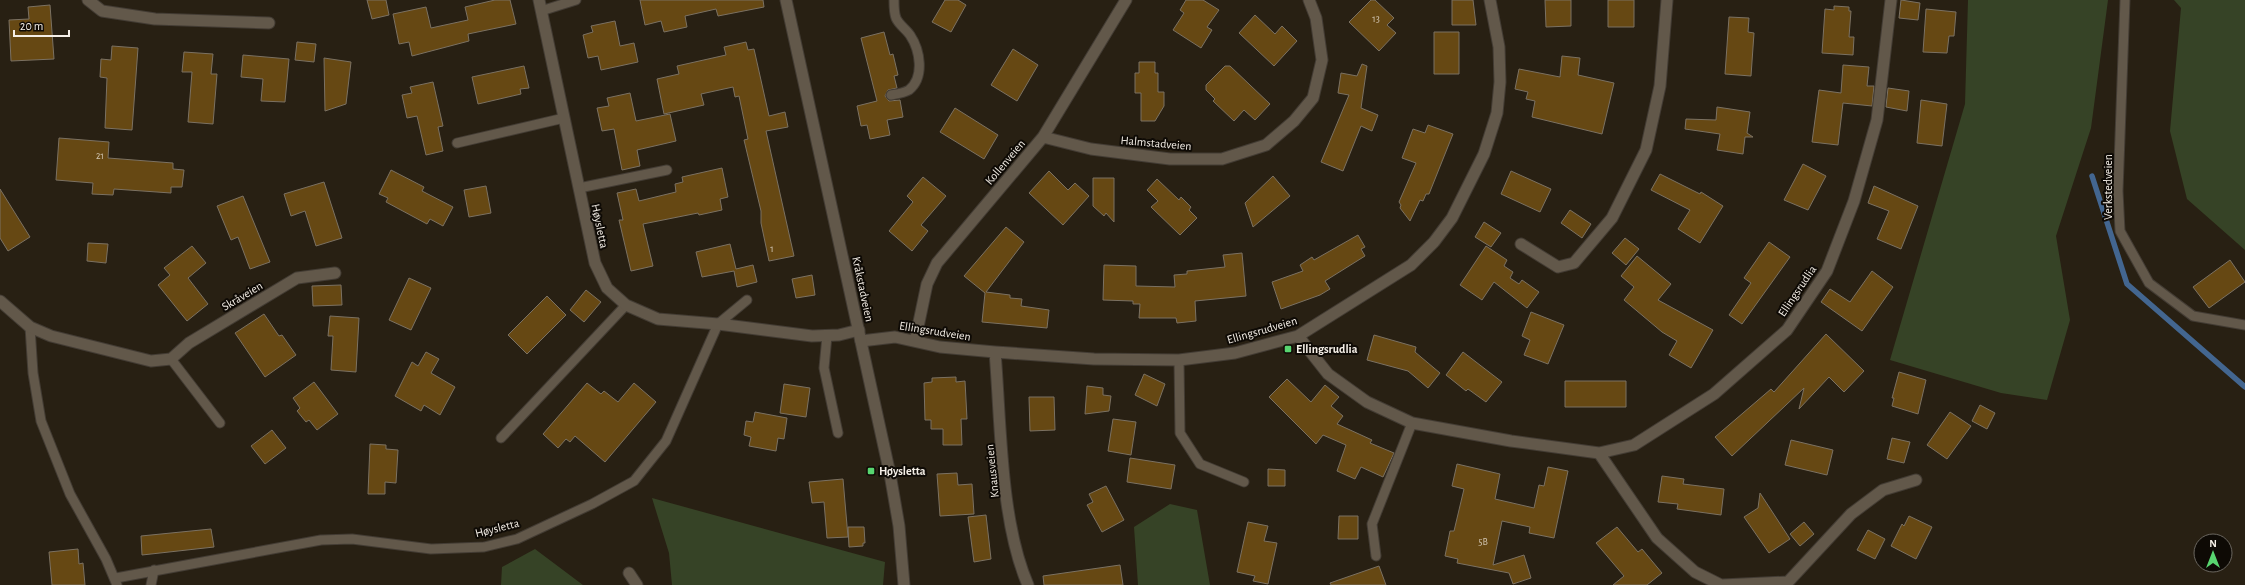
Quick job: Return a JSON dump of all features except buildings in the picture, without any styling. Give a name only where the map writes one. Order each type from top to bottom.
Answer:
[{"type":"street","points":[[88,0],[102,11],[155,19],[268,23]]},
{"type":"street","name":"Kråkstadveien","points":[[786,0],[894,493],[901,544],[904,585]]},
{"type":"street","name":"Kollenveien","points":[[915,341],[927,284],[937,263],[1043,137],[1126,0]]},
{"type":"street","name":"Halmstadveien","points":[[1043,137],[1091,150],[1170,159],[1222,159],[1266,145],[1294,122],[1313,98],[1322,60],[1316,18],[1309,0]]},
{"type":"street","name":"Ellingsrudveien","points":[[860,335],[894,337],[940,347],[995,352],[1094,359],[1179,360],[1235,353],[1298,336],[1411,265],[1434,242],[1452,218],[1484,154],[1497,113],[1500,82],[1499,47],[1490,0]]},
{"type":"street","points":[[1521,244],[1558,267],[1574,264],[1612,218],[1646,150],[1660,86],[1667,0]]},
{"type":"street","name":"Ellingsrudlia","points":[[1298,336],[1328,374],[1367,402],[1412,423],[1511,441],[1599,453],[1634,445],[1714,394],[1786,330],[1827,271],[1854,201],[1877,120],[1891,0]]},
{"type":"street","name":"Høysletta","points":[[540,5],[595,263],[607,288],[626,305],[658,319],[827,336],[860,335]]},
{"type":"street","name":"Skråveien","points":[[171,359],[189,343],[297,278],[335,273]]},
{"type":"street","points":[[0,301],[30,327],[51,336],[98,349],[151,361],[171,359]]},
{"type":"street","name":"Knausveien","points":[[995,352],[1005,479],[1012,533],[1019,565],[1028,585]]},
{"type":"street","points":[[1599,453],[1657,538],[1696,572],[1722,585],[1788,582],[1851,514],[1883,490],[1916,480]]},
{"type":"street","points":[[629,573],[637,585]]},
{"type":"lane","name":"Høysletta","points":[[540,5],[576,0]]},
{"type":"lane","points":[[891,95],[902,93],[912,86],[918,75],[919,64],[918,53],[914,43],[896,20],[894,0]]},
{"type":"lane","name":"Verkstedveien","points":[[2125,0],[2118,191],[2120,231],[2149,283],[2193,316],[2245,325]]},
{"type":"lane","points":[[458,143],[564,118]]},
{"type":"lane","points":[[579,188],[667,170]]},
{"type":"lane","name":"Høysletta","points":[[116,581],[154,570],[322,540],[352,539],[431,549],[484,548],[517,539],[592,504],[634,481],[666,442],[718,324],[747,300]]},
{"type":"lane","points":[[501,438],[626,305]]},
{"type":"lane","points":[[30,327],[33,373],[41,421],[70,494],[116,581]]},
{"type":"lane","points":[[827,336],[824,368],[838,433]]},
{"type":"lane","points":[[171,359],[220,423]]},
{"type":"lane","points":[[1179,360],[1180,434],[1200,464],[1244,482]]},
{"type":"lane","points":[[1376,556],[1372,524],[1412,423]]},
{"type":"lane","points":[[151,585],[154,570]]},
{"type":"green space","points":[[1968,0],[2108,0],[2091,128],[2056,236],[2070,320],[2047,400],[2001,393],[1890,360],[1965,104]]},
{"type":"green space","points":[[2174,0],[2245,0],[2245,250],[2187,199],[2170,131],[2181,8]]},
{"type":"green space","points":[[652,498],[885,562],[883,585],[672,585],[669,553]]},
{"type":"green space","points":[[1170,504],[1197,510],[1210,585],[1138,585],[1134,527]]},
{"type":"green space","points":[[535,549],[583,585],[501,585],[502,567]]},
{"type":"waterway","points":[[2092,176],[2127,284],[2245,387]]},
{"type":"place","name":"Ellingsrudlia","points":[[1288,349]]},
{"type":"place","name":"Høysletta","points":[[871,471]]}]
